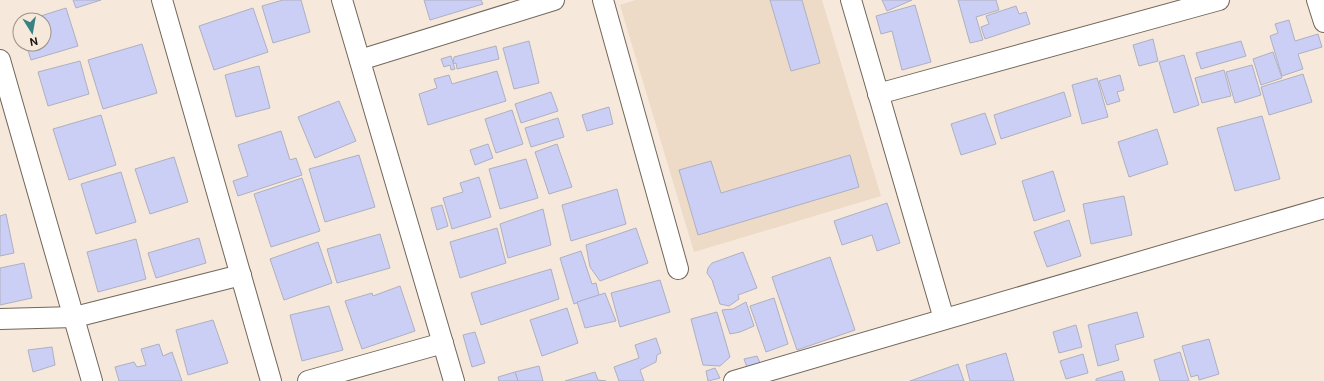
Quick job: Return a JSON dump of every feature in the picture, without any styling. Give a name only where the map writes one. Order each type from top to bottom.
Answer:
[{"type":"street","points":[[162,0],[271,381]]},
{"type":"street","points":[[342,0],[454,381]]},
{"type":"street","points":[[360,60],[554,0]]},
{"type":"street","points":[[603,0],[678,269]]},
{"type":"street","points":[[851,0],[944,319]]},
{"type":"street","points":[[878,94],[1219,0]]},
{"type":"street","points":[[1317,0],[1324,22]]},
{"type":"street","points":[[0,60],[53,248],[75,317],[92,381]]},
{"type":"street","points":[[734,381],[1324,208]]},
{"type":"street","points":[[0,320],[75,317],[241,275]]},
{"type":"street","points":[[308,381],[443,343]]},
{"type":"shaded area","points":[[636,0],[822,0],[881,196],[694,252],[620,5]]},
{"type":"building","points":[[73,0],[101,0],[76,8]]},
{"type":"building","points":[[283,0],[301,0],[310,32],[273,43],[262,6]]},
{"type":"building","points":[[424,0],[481,0],[483,4],[430,20]]},
{"type":"building","points":[[770,0],[802,0],[820,63],[791,71]]},
{"type":"building","points":[[882,0],[912,0],[887,11]]},
{"type":"building","points":[[958,0],[996,0],[999,10],[976,17],[983,40],[970,43]]},
{"type":"building","points":[[915,5],[931,62],[902,70],[892,31],[881,34],[876,16]]},
{"type":"building","points":[[1016,6],[1019,14],[1026,12],[1030,24],[985,39],[981,27],[989,24],[986,16]]},
{"type":"building","points":[[66,8],[78,46],[31,60],[28,52],[52,52],[52,12]]},
{"type":"building","points":[[253,8],[268,52],[214,70],[199,26]]},
{"type":"building","points":[[1289,20],[1295,41],[1318,34],[1322,47],[1298,54],[1303,69],[1282,76],[1270,36],[1278,33],[1275,24]]},
{"type":"building","points":[[1153,39],[1158,61],[1139,66],[1133,45]]},
{"type":"building","points":[[529,41],[539,83],[514,89],[503,48]]},
{"type":"building","points":[[1241,41],[1246,56],[1201,69],[1196,53]]},
{"type":"building","points":[[142,44],[157,93],[103,109],[88,60]]},
{"type":"building","points":[[496,46],[499,59],[457,69],[456,63],[453,64],[454,57]]},
{"type":"building","points":[[1273,52],[1282,78],[1261,85],[1253,59]]},
{"type":"building","points":[[1184,55],[1199,105],[1174,113],[1159,62]]},
{"type":"building","points":[[451,56],[455,69],[451,70],[450,65],[444,67],[441,59]]},
{"type":"building","points":[[80,61],[89,94],[48,106],[38,72]]},
{"type":"building","points":[[1252,65],[1261,95],[1235,103],[1226,72]]},
{"type":"building","points":[[259,66],[270,108],[236,117],[225,75]]},
{"type":"building","points":[[1224,70],[1231,96],[1202,103],[1195,78]]},
{"type":"building","points":[[497,71],[506,101],[428,125],[419,94],[437,88],[434,79],[449,75],[452,84]]},
{"type":"building","points":[[1303,74],[1312,102],[1269,115],[1261,87]]},
{"type":"building","points":[[1120,75],[1124,90],[1117,92],[1120,101],[1107,105],[1099,81]]},
{"type":"building","points":[[1097,78],[1108,117],[1082,124],[1072,85]]},
{"type":"building","points":[[551,92],[558,111],[521,123],[515,104]]},
{"type":"building","points":[[1064,92],[1071,116],[1001,139],[994,115]]},
{"type":"building","points":[[339,101],[356,141],[315,158],[298,117]]},
{"type":"building","points":[[609,107],[613,124],[587,131],[582,115]]},
{"type":"building","points":[[512,110],[523,144],[496,153],[485,119]]},
{"type":"building","points":[[985,113],[996,144],[961,155],[951,124]]},
{"type":"building","points":[[101,115],[116,165],[69,180],[53,129]]},
{"type":"building","points":[[1262,116],[1280,179],[1235,191],[1217,128]]},
{"type":"building","points":[[558,118],[564,137],[531,147],[525,128]]},
{"type":"building","points":[[1157,129],[1168,164],[1129,177],[1118,142]]},
{"type":"building","points":[[281,131],[290,160],[296,158],[302,175],[238,196],[233,181],[248,176],[238,145]]},
{"type":"building","points":[[488,144],[493,158],[475,165],[470,150]]},
{"type":"building","points":[[557,144],[572,187],[549,194],[535,152]]},
{"type":"building","points":[[359,155],[375,207],[325,222],[309,169]]},
{"type":"building","points":[[850,155],[859,187],[698,235],[679,170],[711,161],[721,193]]},
{"type":"building","points":[[174,157],[188,202],[150,214],[135,169]]},
{"type":"building","points":[[526,159],[538,198],[500,209],[489,169]]},
{"type":"building","points":[[1053,171],[1065,211],[1034,221],[1022,181]]},
{"type":"building","points":[[121,172],[136,222],[96,234],[81,184]]},
{"type":"building","points":[[479,177],[491,217],[452,229],[443,198],[463,192],[460,183]]},
{"type":"building","points":[[302,178],[320,231],[271,247],[254,194]]},
{"type":"building","points":[[617,189],[626,224],[571,241],[562,205]]},
{"type":"building","points":[[1124,196],[1132,235],[1091,244],[1083,204]]},
{"type":"building","points":[[887,203],[900,243],[877,251],[872,235],[842,245],[834,221]]},
{"type":"building","points":[[442,205],[448,226],[437,230],[431,208]]},
{"type":"building","points":[[543,209],[551,245],[508,258],[500,224]]},
{"type":"building","points":[[6,214],[14,253],[0,256],[0,216]]},
{"type":"building","points":[[1069,220],[1081,256],[1047,267],[1034,232]]},
{"type":"building","points":[[497,228],[506,263],[460,278],[450,242]]},
{"type":"building","points":[[636,228],[648,263],[600,281],[590,267],[586,245]]},
{"type":"building","points":[[380,234],[390,268],[337,283],[327,249]]},
{"type":"building","points":[[199,238],[206,263],[156,278],[148,253]]},
{"type":"building","points":[[136,239],[146,279],[98,292],[87,252]]},
{"type":"building","points":[[318,242],[332,283],[284,300],[270,259]]},
{"type":"building","points":[[581,251],[592,284],[596,283],[599,295],[574,304],[560,258]]},
{"type":"building","points":[[743,252],[757,288],[738,295],[739,299],[729,306],[720,304],[712,280],[707,273],[708,268],[712,263]]},
{"type":"building","points":[[830,257],[855,330],[797,350],[772,277]]},
{"type":"building","points":[[24,263],[32,298],[0,305],[0,268]]},
{"type":"building","points":[[551,269],[559,299],[481,325],[471,293]]},
{"type":"building","points":[[660,280],[670,312],[620,327],[611,293]]},
{"type":"building","points":[[400,286],[415,331],[362,349],[345,301],[372,293],[373,296]]},
{"type":"building","points":[[605,293],[616,321],[585,328],[577,302]]},
{"type":"building","points":[[774,298],[788,344],[766,352],[750,306]]},
{"type":"building","points":[[746,302],[754,326],[740,332],[730,334],[722,310],[733,309]]},
{"type":"building","points":[[329,306],[343,350],[302,361],[290,315]]},
{"type":"building","points":[[567,308],[578,343],[542,356],[530,320]]},
{"type":"building","points":[[717,312],[730,357],[720,366],[703,365],[691,319]]},
{"type":"building","points":[[1137,312],[1144,337],[1115,345],[1119,360],[1098,366],[1088,325]]},
{"type":"building","points":[[213,320],[228,363],[188,375],[176,330]]},
{"type":"building","points":[[1076,325],[1082,347],[1059,353],[1053,332]]},
{"type":"building","points":[[475,332],[485,363],[472,367],[463,335]]},
{"type":"building","points":[[656,338],[661,353],[657,355],[656,362],[640,370],[644,381],[619,381],[614,367],[639,358],[635,345]]},
{"type":"building","points":[[1209,339],[1219,374],[1199,380],[1198,375],[1191,377],[1182,346]]},
{"type":"building","points":[[159,344],[163,356],[172,352],[182,381],[119,381],[115,367],[134,362],[137,367],[146,365],[141,349]]},
{"type":"building","points":[[52,347],[55,365],[33,372],[28,350]]},
{"type":"building","points":[[1180,352],[1189,381],[1160,381],[1154,360]]},
{"type":"building","points":[[1006,353],[1014,381],[970,381],[966,365]]},
{"type":"building","points":[[1083,354],[1088,373],[1066,379],[1060,361]]},
{"type":"building","points":[[757,356],[761,365],[748,370],[744,359]]},
{"type":"building","points":[[958,364],[964,381],[910,381]]},
{"type":"building","points":[[539,366],[543,381],[518,381],[515,372]]},
{"type":"building","points":[[715,368],[720,378],[708,381],[706,371]]},
{"type":"building","points":[[1122,371],[1125,381],[1096,381],[1096,379]]},
{"type":"building","points":[[515,372],[518,381],[499,381],[498,377]]},
{"type":"building","points":[[595,372],[598,380],[606,381],[565,381]]}]
